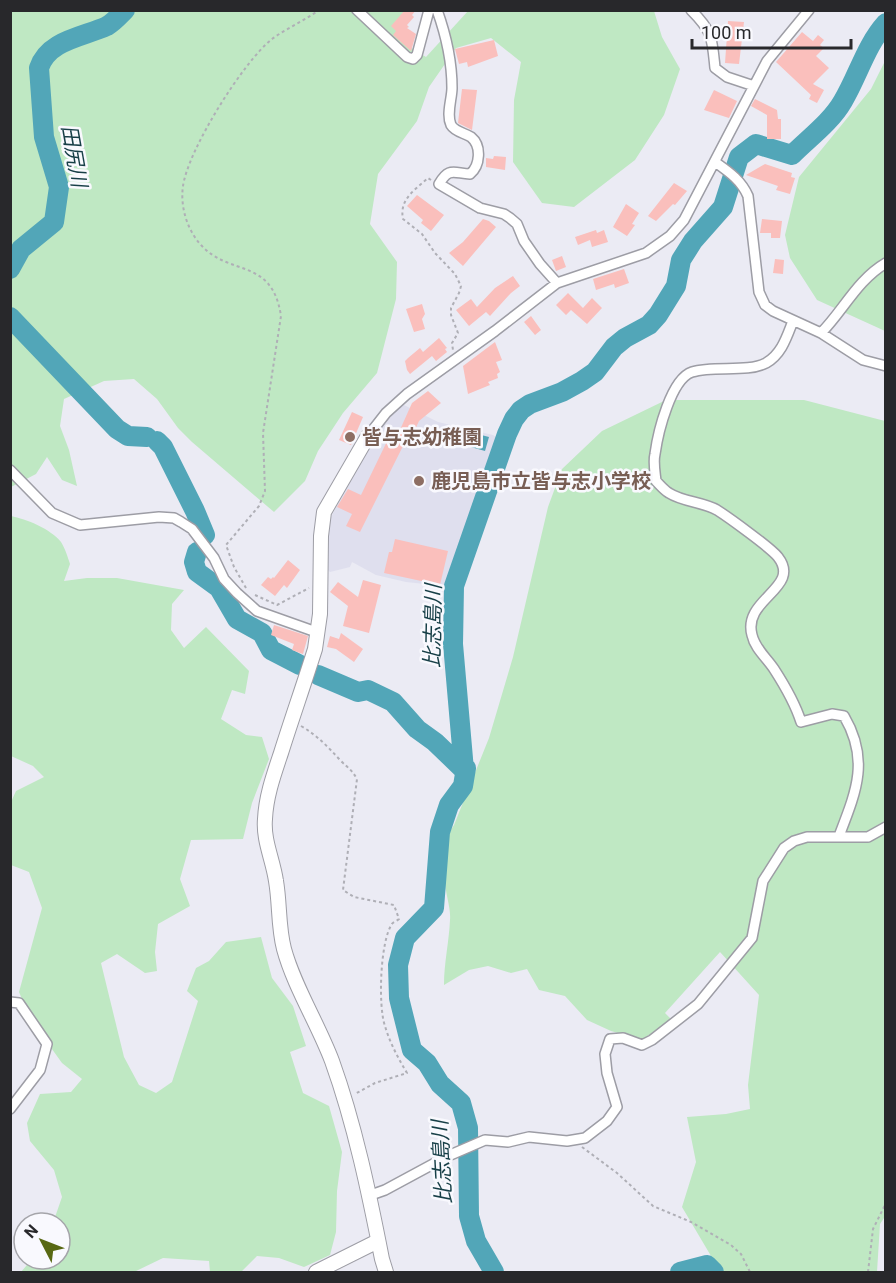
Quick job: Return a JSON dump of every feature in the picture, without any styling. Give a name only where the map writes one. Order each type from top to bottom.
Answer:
[{"type":"street","points":[[357,10],[409,59],[413,59],[417,55],[429,10]]},
{"type":"street","points":[[437,10],[445,34],[452,88],[451,125],[457,131],[471,137],[478,157],[477,167],[470,174],[446,173],[439,184],[480,208],[504,214],[510,218],[540,264],[557,283]]},
{"type":"street","points":[[691,10],[707,26],[713,41],[716,68],[727,77],[754,86]]},
{"type":"street","points":[[386,1272],[354,1129],[321,1035],[284,949],[276,880],[266,840],[266,805],[319,633],[322,580],[321,536],[324,512],[368,436],[386,413],[407,394],[557,283],[646,253],[662,244],[684,220],[719,165],[767,61],[809,10]]},
{"type":"street","points":[[719,165],[743,184],[748,196],[761,298],[773,311],[821,333],[863,360],[885,366]]},
{"type":"street","points":[[821,333],[837,317],[844,304],[858,288],[885,263]]},
{"type":"street","points":[[793,321],[783,346],[774,358],[764,364],[691,372],[676,385],[662,423],[654,455],[656,482],[670,494],[716,509],[777,555],[784,566],[784,576],[777,588],[758,606],[751,620],[751,633],[756,645],[796,705],[801,722],[832,714],[844,716],[856,739],[858,749],[855,794],[839,836]]},
{"type":"street","points":[[10,470],[52,513],[80,525],[159,517],[174,518],[192,530],[213,558],[224,579],[257,610],[319,633]]},
{"type":"street","points":[[368,1196],[385,1190],[448,1156],[485,1140],[508,1142],[529,1137],[567,1141],[577,1140],[592,1133],[614,1113],[617,1107],[607,1073],[605,1054],[610,1039],[623,1038],[642,1045],[652,1040],[698,1004],[752,938],[763,881],[784,848],[794,841],[807,837],[868,837],[885,827]]},
{"type":"street","points":[[10,1002],[19,1003],[47,1044],[40,1070],[10,1109]]},
{"type":"street","points":[[316,1272],[378,1242]]},
{"type":"path","points":[[319,10],[272,40],[231,88],[189,163],[183,184],[182,202],[190,230],[201,246],[217,258],[253,271],[263,278],[279,299],[281,316],[263,433],[265,491],[259,506],[226,545],[234,567],[248,591],[277,605],[322,580]]},
{"type":"path","points":[[439,184],[428,178],[404,200],[401,212],[403,219],[422,234],[461,286],[450,315],[458,333],[452,343],[455,358]]},
{"type":"path","points":[[291,720],[318,736],[343,763],[352,769],[357,779],[343,890],[354,897],[394,905],[399,919],[392,924],[385,941],[380,994],[384,1024],[397,1056],[407,1073],[375,1083],[344,1100]]},
{"type":"path","points":[[577,1140],[581,1147],[616,1173],[653,1206],[697,1225],[731,1245],[741,1254],[750,1272]]},
{"type":"path","points":[[868,1272],[873,1228],[885,1203]]},
{"type":"shaded area","name":"鹿児島市立皆与志小学校","points":[[402,404],[438,422],[493,435],[503,442],[452,587],[406,582],[376,575],[352,562],[350,567],[330,572],[327,569],[329,521],[373,436]]},
{"type":"green space","points":[[11,11],[405,11],[400,41],[426,57],[468,11],[654,11],[662,37],[680,69],[664,115],[635,160],[574,207],[542,203],[513,162],[514,100],[521,62],[491,38],[456,48],[429,87],[417,121],[378,174],[370,224],[397,262],[396,299],[377,373],[343,413],[318,451],[305,481],[274,512],[192,442],[178,428],[157,399],[134,379],[104,381],[64,399],[60,426],[69,450],[77,486],[62,480],[47,457],[36,474],[11,487]]},
{"type":"green space","points":[[885,61],[885,331],[817,300],[790,258],[785,235],[799,177],[871,89]]},
{"type":"green space","points":[[666,400],[804,400],[885,421],[886,1215],[880,1224],[877,1272],[716,1272],[711,1256],[682,1207],[696,1162],[687,1117],[726,1114],[750,1109],[748,1085],[759,995],[720,952],[665,1013],[671,1019],[642,1040],[611,1031],[587,1020],[565,996],[539,990],[527,969],[511,973],[488,966],[469,970],[444,985],[450,915],[444,876],[446,845],[489,738],[513,657],[548,507],[562,469],[602,431]]},
{"type":"green space","points":[[11,516],[38,525],[57,537],[70,564],[64,581],[117,578],[184,590],[172,604],[171,630],[184,648],[206,627],[249,671],[245,694],[232,690],[221,719],[246,735],[262,737],[269,759],[252,803],[243,839],[191,840],[180,879],[190,906],[158,924],[155,952],[157,971],[145,973],[117,954],[101,963],[124,1057],[139,1085],[156,1093],[172,1082],[198,1001],[187,991],[196,968],[209,961],[226,942],[261,937],[272,978],[293,1006],[306,1046],[290,1052],[303,1093],[329,1106],[342,1152],[337,1191],[336,1232],[330,1255],[304,1267],[279,1258],[257,1256],[241,1272],[210,1272],[209,1261],[163,1258],[134,1272],[21,1272],[72,1271],[72,1211],[57,1211],[62,1197],[54,1170],[30,1141],[27,1123],[40,1094],[71,1092],[82,1079],[62,1063],[44,1038],[19,992],[42,908],[29,872],[11,865],[11,802],[16,791],[44,777],[33,766],[11,756]]},
{"type":"water","points":[[450,427],[489,437],[485,451],[446,440]]},
{"type":"building","points":[[405,10],[416,10],[412,15],[414,17],[407,25],[409,27],[407,28],[416,34],[411,51],[393,35],[396,31],[391,26]]},
{"type":"building","points":[[728,21],[744,22],[739,64],[725,63]]},
{"type":"building","points":[[802,32],[813,41],[818,35],[824,40],[820,45],[824,48],[816,56],[829,68],[813,84],[824,90],[817,103],[809,99],[811,95],[776,62]]},
{"type":"building","points":[[494,40],[498,56],[468,67],[467,62],[459,64],[455,49]]},
{"type":"building","points":[[462,89],[477,90],[472,130],[458,123]]},
{"type":"building","points":[[714,90],[737,101],[729,118],[704,110]]},
{"type":"building","points":[[755,99],[777,110],[778,119],[781,119],[781,139],[767,139],[767,115],[751,106]]},
{"type":"building","points":[[494,156],[506,157],[505,170],[486,167],[486,158],[493,159]]},
{"type":"building","points":[[765,164],[792,173],[791,177],[795,178],[790,194],[776,190],[778,186],[746,175]]},
{"type":"building","points":[[674,183],[687,191],[656,221],[648,216]]},
{"type":"building","points":[[417,195],[444,215],[431,231],[421,223],[423,220],[407,206]]},
{"type":"building","points":[[626,204],[639,213],[632,224],[635,225],[627,236],[613,227]]},
{"type":"building","points":[[483,219],[496,227],[463,266],[449,253],[463,242]]},
{"type":"building","points":[[762,219],[782,221],[780,238],[771,238],[771,233],[760,233]]},
{"type":"building","points":[[596,230],[597,233],[604,230],[608,242],[592,247],[590,240],[578,245],[575,237]]},
{"type":"building","points":[[562,256],[566,267],[556,271],[552,260]]},
{"type":"building","points":[[775,259],[784,260],[783,274],[773,273]]},
{"type":"building","points":[[624,269],[629,283],[615,288],[614,284],[596,290],[593,279]]},
{"type":"building","points":[[513,276],[520,286],[490,316],[486,312],[469,326],[456,310],[471,299],[477,307],[495,288]]},
{"type":"building","points":[[568,293],[583,308],[592,298],[602,308],[587,324],[571,310],[566,315],[556,305]]},
{"type":"building","points":[[422,304],[425,329],[414,332],[406,309]]},
{"type":"building","points":[[531,316],[541,330],[535,335],[524,322]]},
{"type":"building","points":[[439,338],[447,348],[445,349],[447,352],[436,361],[432,356],[410,374],[405,361],[420,348],[423,352]]},
{"type":"building","points":[[495,342],[502,360],[496,362],[500,372],[497,374],[498,378],[488,382],[490,385],[468,394],[463,366]]},
{"type":"building","points":[[428,391],[441,403],[419,421],[414,432],[411,430],[360,532],[346,526],[352,514],[337,507],[348,489],[361,495],[393,429],[399,432],[412,403]]},
{"type":"building","points":[[352,412],[363,417],[351,445],[339,440]]},
{"type":"building","points":[[395,539],[448,551],[440,585],[384,573]]},
{"type":"building","points":[[288,560],[300,570],[287,588],[284,585],[275,596],[261,585],[268,577],[274,578]]},
{"type":"building","points":[[363,580],[381,585],[369,633],[343,626],[348,606],[330,592],[338,582],[358,597]]},
{"type":"building","points":[[274,625],[308,636],[303,654],[292,650],[294,644],[271,635]]},
{"type":"building","points":[[341,633],[363,649],[354,662],[336,649],[327,647],[330,636],[339,639]]},
{"type":"waterway","name":"田尻川","points":[[10,269],[21,249],[54,222],[59,187],[44,137],[39,68],[50,51],[58,45],[107,26],[125,10]]},
{"type":"waterway","name":"比志島川","points":[[494,1272],[476,1241],[469,1216],[468,1128],[461,1103],[440,1084],[427,1063],[412,1050],[399,998],[398,965],[405,938],[434,908],[440,832],[449,805],[463,786],[466,768],[464,770],[453,644],[454,586],[514,419],[530,404],[562,392],[595,372],[614,347],[649,325],[676,286],[681,260],[693,241],[723,207],[739,157],[756,144],[792,155],[838,109],[873,41],[886,23]]},
{"type":"waterway","name":"田尻川","points":[[10,317],[117,429],[128,436],[147,437]]},
{"type":"waterway","name":"田尻川","points":[[157,441],[163,447],[205,535]]},
{"type":"waterway","name":"田尻川","points":[[197,552],[194,562],[197,572],[219,588],[237,619],[262,633],[271,650],[300,665]]},
{"type":"waterway","name":"田尻川","points":[[318,675],[358,692],[368,690],[393,702],[417,729],[435,742],[464,770]]},
{"type":"waterway","name":"比志島川","points":[[680,1272],[707,1265],[714,1272]]},
{"type":"place","name":"皆与志幼稚園","points":[[350,437]]},
{"type":"place","name":"鹿児島市立皆与志小学校","points":[[419,481]]}]
